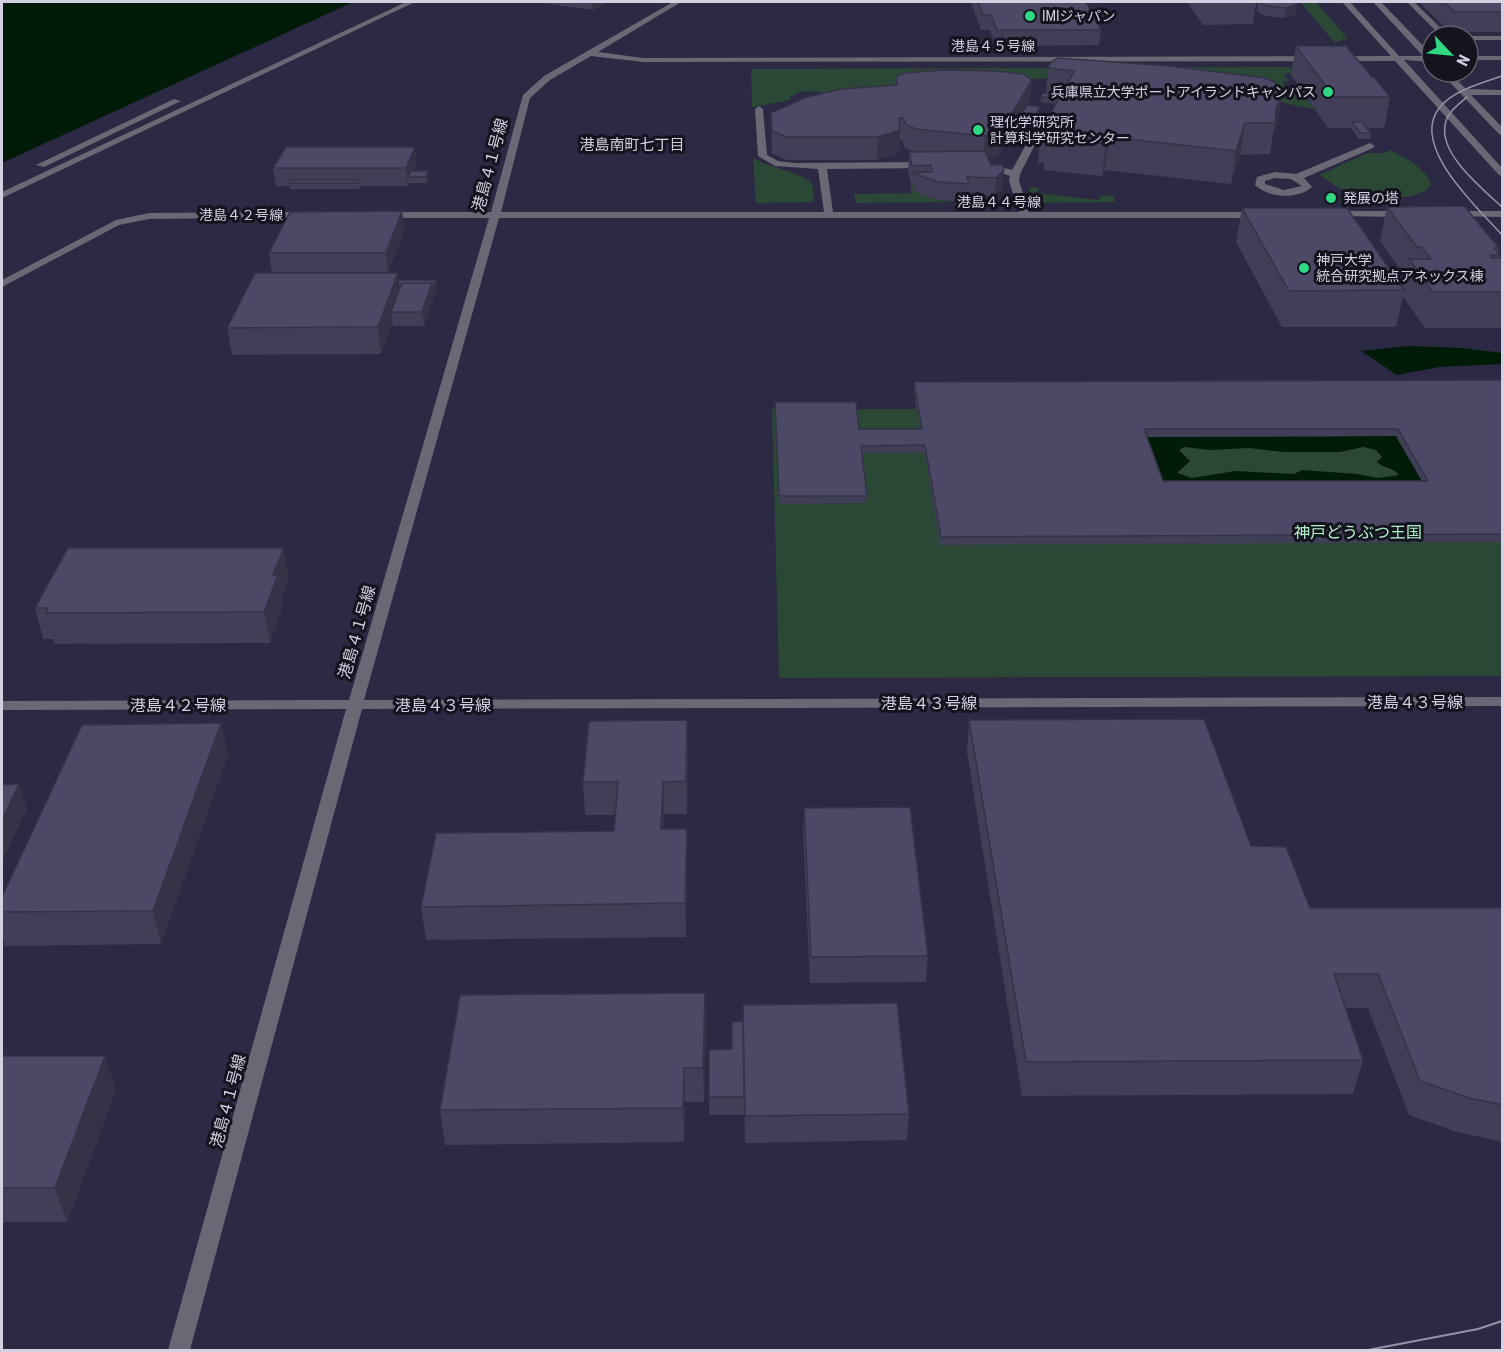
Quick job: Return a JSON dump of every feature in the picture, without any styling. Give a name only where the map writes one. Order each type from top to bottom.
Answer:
[{"type":"street","points":[[2,195],[411,2]]},
{"type":"street","name":"港島４１号線","points":[[179,1350],[355,705],[495,215],[526,97],[547,78],[677,2]]},
{"type":"street","points":[[1346,2],[1503,173]]},
{"type":"street","points":[[1377,2],[1420,47]]},
{"type":"street","points":[[1410,2],[1433,24]]},
{"type":"street","points":[[2,185],[159,109],[376,18]]},
{"type":"street","points":[[1480,38],[1503,38]]},
{"type":"street","name":"港島４５号線","points":[[589,53],[643,60],[1420,59]]},
{"type":"street","points":[[1318,58],[1327,70]]},
{"type":"street","points":[[1480,58],[1503,58]]},
{"type":"street","points":[[1456,84],[1503,132]]},
{"type":"street","points":[[1464,92],[1503,92]]},
{"type":"street","points":[[759,109],[765,159],[788,165],[941,165]]},
{"type":"street","points":[[1025,215],[1014,181],[1015,174],[1042,123]]},
{"type":"street","points":[[1296,178],[1370,146]]},
{"type":"street","points":[[977,165],[1015,174]]},
{"type":"street","points":[[822,166],[829,216]]},
{"type":"street","points":[[1275,175],[1296,178],[1305,182],[1307,187],[1302,191],[1290,193],[1269,189],[1259,182],[1263,177],[1275,175]]},
{"type":"street","points":[[1290,193],[1298,206]]},
{"type":"street","points":[[1326,214],[1417,214]]},
{"type":"street","points":[[1440,214],[1503,214]]},
{"type":"street","name":"港島４２号線","points":[[2,284],[116,223],[172,216],[322,215]]},
{"type":"street","points":[[368,215],[495,215]]},
{"type":"street","name":"港島４４号線","points":[[495,215],[1268,215]]},
{"type":"street","name":"港島４３号線","points":[[355,705],[1503,702]]},
{"type":"street","name":"港島４２号線","points":[[2,705],[355,705]]},
{"type":"green space","points":[[1300,2],[1316,2],[1347,38],[1335,43]]},
{"type":"green space","points":[[1290,67],[1294,73],[1284,74],[1289,81],[1282,82],[1289,91],[1301,91],[1315,110],[1250,95],[1057,78],[917,83],[828,93],[803,91],[790,97],[791,100],[752,107],[751,69]]},
{"type":"green space","points":[[1391,150],[1425,173],[1431,184],[1428,189],[1407,197],[1371,197],[1339,188],[1319,175],[1367,153],[1384,153]]},
{"type":"green space","points":[[753,157],[807,179],[812,185],[814,202],[756,203]]},
{"type":"green space","points":[[930,183],[938,200],[956,202],[856,203],[854,194],[911,193],[911,184]]},
{"type":"green space","points":[[1029,188],[1040,188],[1037,193],[1098,200],[1101,195],[1113,196],[1115,202],[1034,203]]},
{"type":"green space","name":"神戸どうぶつ王国","points":[[1502,387],[1502,676],[779,678],[772,409],[916,409],[914,389]]},
{"type":"shaded area","points":[[2,2],[353,2],[2,163]]},
{"type":"shaded area","points":[[1408,346],[1463,348],[1502,353],[1502,364],[1439,367],[1397,375],[1361,351]]},
{"type":"shaded area","points":[[1396,436],[1426,488],[1162,489],[1143,437]],"holes":[[[1184,447],[1211,450],[1249,448],[1284,452],[1340,452],[1363,447],[1376,450],[1382,457],[1377,462],[1399,475],[1378,478],[1302,470],[1294,474],[1235,471],[1192,478],[1177,473],[1190,461],[1179,450]]]},
{"type":"building","points":[[978,2],[1086,2],[1101,30],[997,30],[991,15],[983,15]]},
{"type":"building","points":[[1259,2],[1294,2],[1297,4],[1286,8],[1267,6]]},
{"type":"building","points":[[1444,2],[1503,2],[1503,12],[1454,12]]},
{"type":"building","points":[[1296,46],[1346,46],[1390,97],[1334,97]]},
{"type":"building","points":[[1058,58],[1169,66],[1265,78],[1275,82],[1282,95],[1276,108],[1275,123],[1245,123],[1236,151],[1109,137],[1106,144],[1046,137],[1049,132],[1041,131],[1074,71],[1048,68],[1051,62]]},
{"type":"building","points":[[943,70],[997,71],[1023,74],[1032,80],[999,135],[985,136],[916,129],[906,125],[903,118],[899,118],[900,130],[878,137],[787,137],[772,131],[771,113],[807,97],[841,89],[897,85],[896,77],[904,73]]},
{"type":"building","points":[[1043,93],[1061,95],[1059,98],[1041,97]]},
{"type":"building","points":[[1027,105],[1040,107],[1036,114],[1028,113],[1022,123],[1016,123]]},
{"type":"building","points":[[1352,122],[1362,122],[1371,133],[1360,133]]},
{"type":"building","points":[[286,147],[415,147],[406,168],[273,168]]},
{"type":"building","points":[[985,151],[991,165],[1003,165],[1004,170],[996,178],[967,177],[969,184],[939,182],[921,176],[914,172],[932,172],[931,165],[912,166],[909,152]]},
{"type":"building","points":[[411,171],[428,171],[426,177],[408,177]]},
{"type":"building","points":[[291,180],[359,180],[358,183],[289,183]]},
{"type":"building","points":[[1464,206],[1499,248],[1494,248],[1500,255],[1490,255],[1492,258],[1503,258],[1503,292],[1433,292],[1409,259],[1431,259],[1422,247],[1417,247],[1387,207]]},
{"type":"building","points":[[1242,208],[1347,208],[1404,290],[1289,291]]},
{"type":"building","points":[[402,211],[386,253],[269,253],[290,212]]},
{"type":"building","points":[[255,273],[398,273],[378,327],[227,328]]},
{"type":"building","points":[[398,280],[436,280],[433,289],[432,283],[402,283],[399,289]]},
{"type":"building","points":[[402,283],[432,283],[422,312],[391,312]]},
{"type":"building","points":[[1503,380],[1503,534],[941,537],[925,445],[861,446],[867,496],[779,496],[775,402],[856,402],[859,429],[922,429],[914,382]],"holes":[[[1144,429],[1398,429],[1428,481],[1163,481]]]},
{"type":"building","points":[[68,548],[284,548],[273,575],[278,575],[264,612],[46,613],[48,608],[35,608]]},
{"type":"building","points":[[1204,719],[1251,846],[1286,847],[1310,908],[1503,908],[1503,1105],[1469,1098],[1420,1081],[1378,974],[1334,974],[1363,1060],[1026,1062],[969,720]]},
{"type":"building","points":[[687,720],[686,781],[663,782],[661,829],[687,829],[685,903],[421,907],[436,833],[614,831],[618,782],[583,782],[589,721]]},
{"type":"building","points":[[221,723],[153,911],[2,912],[2,897],[82,725]]},
{"type":"building","points":[[19,784],[2,820],[2,785]]},
{"type":"building","points":[[910,807],[928,956],[811,957],[804,808]]},
{"type":"building","points":[[705,993],[703,1068],[684,1068],[683,1108],[440,1110],[460,995]]},
{"type":"building","points":[[897,1003],[909,1114],[745,1116],[743,1005]]},
{"type":"building","points":[[743,1021],[744,1097],[709,1097],[709,1050],[732,1049],[732,1022]]},
{"type":"building","points":[[2,1056],[105,1056],[55,1188],[2,1188]]},
{"type":"tram line","points":[[1502,76],[1453,96],[1440,107],[1432,122],[1433,139],[1439,157],[1450,175],[1463,193],[1502,235]]},
{"type":"tram line","points":[[1467,97],[1448,117],[1445,137],[1449,148],[1464,171],[1502,207]]},
{"type":"tram line","points":[[1368,1350],[1478,1329],[1502,1321]]},
{"type":"place","name":"IMIジャパン","points":[[1030,16]]},
{"type":"place","name":"兵庫県立大学ポートアイランドキャンパス","points":[[1328,92]]},
{"type":"place","name":"理化学研究所 計算科学研究センター","points":[[978,130]]},
{"type":"place","name":"発展の塔","points":[[1331,198]]},
{"type":"place","name":"神戸大学 統合研究拠点アネックス棟","points":[[1304,268]]},
{"type":"district","name":"港島南町七丁目","points":[[632,145]]}]
